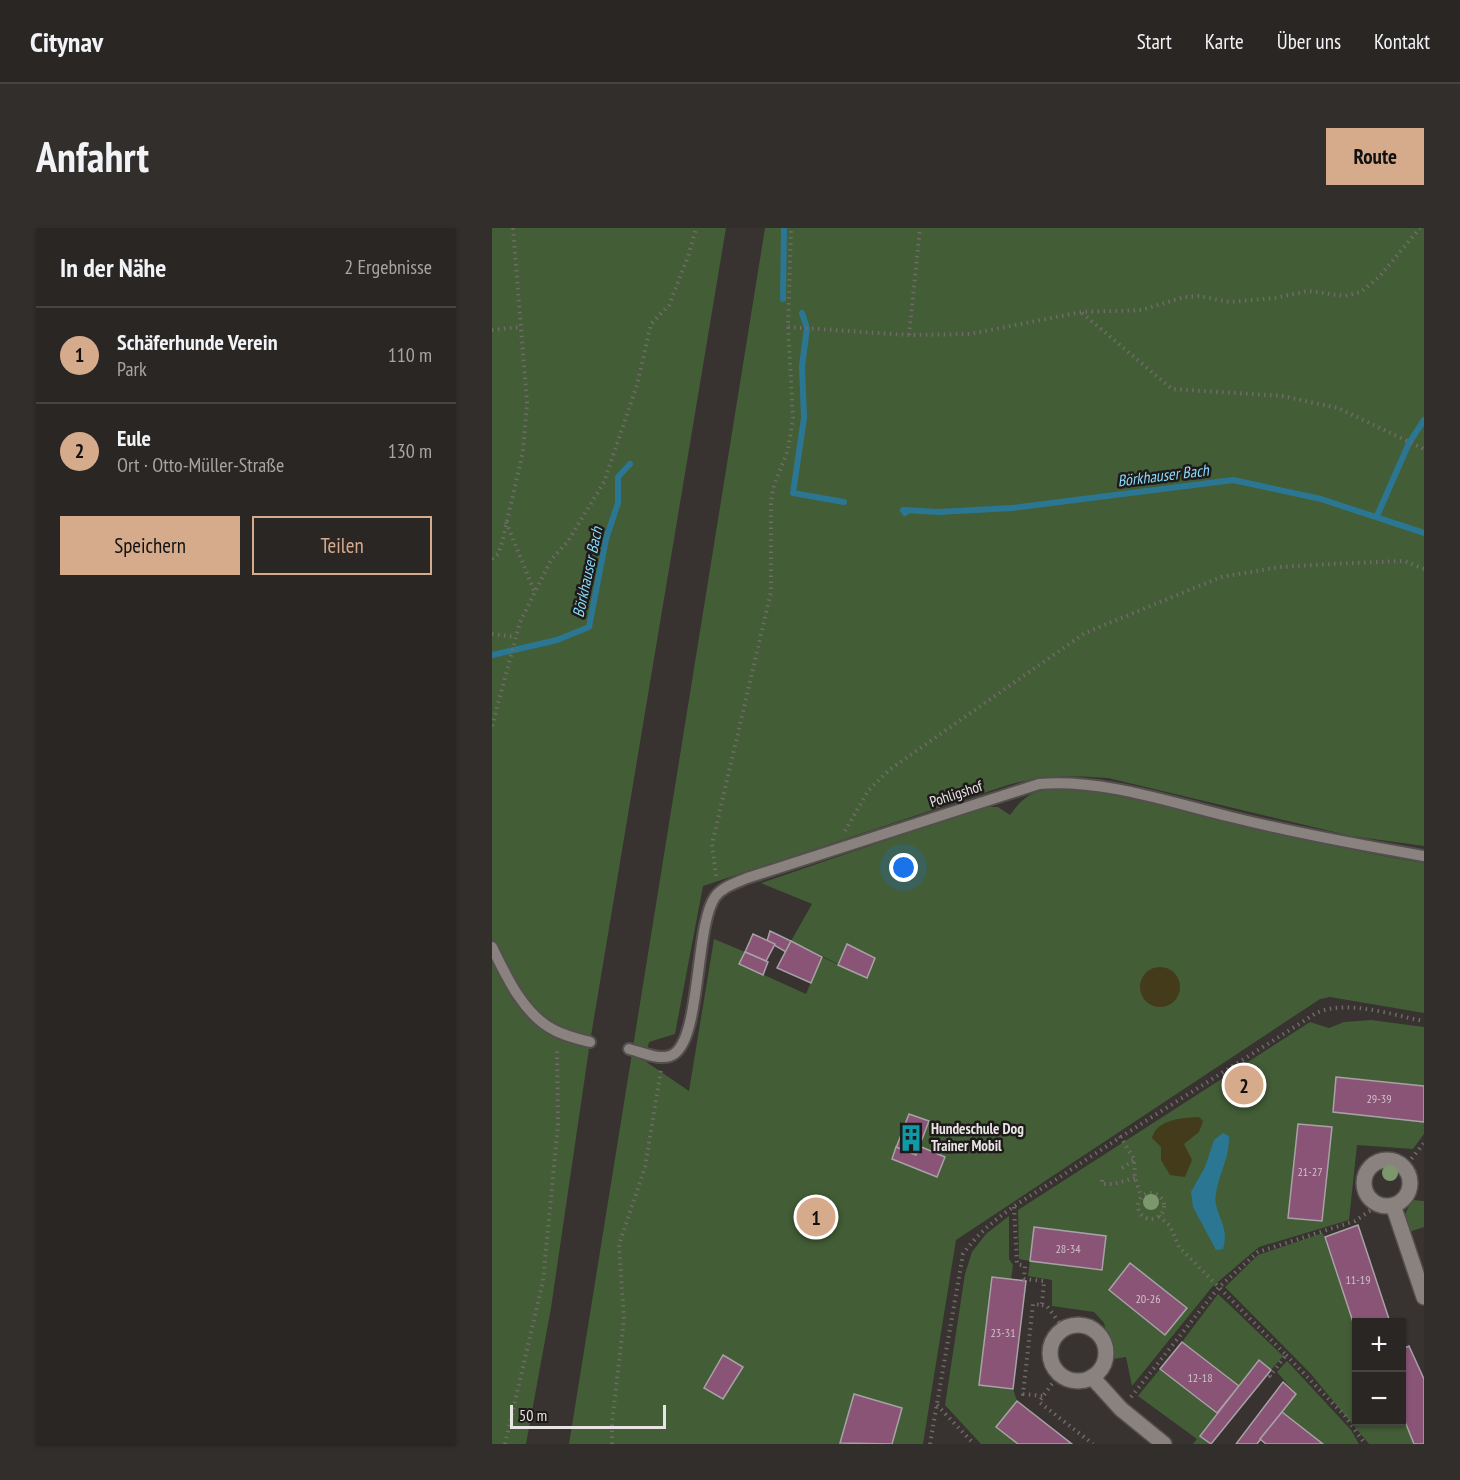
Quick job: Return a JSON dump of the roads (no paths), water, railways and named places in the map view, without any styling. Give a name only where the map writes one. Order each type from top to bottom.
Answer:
[{"type":"street","points":[[1392,1160],[1404,1168],[1410,1182],[1400,1201],[1386,1204],[1372,1200],[1364,1188],[1364,1180],[1370,1167],[1377,1162],[1392,1160]]},
{"type":"street","points":[[1386,1204],[1424,1297]]},
{"type":"street","points":[[1072,1326],[1090,1328],[1102,1340],[1105,1348],[1103,1365],[1092,1377],[1075,1381],[1059,1374],[1051,1359],[1050,1350],[1058,1334],[1064,1329],[1072,1326]]},
{"type":"street","points":[[1092,1377],[1121,1409],[1164,1444]]},
{"type":"lane","name":"Pohligshof","points":[[629,1049],[663,1057],[672,1056],[681,1048],[687,1032],[704,932],[715,897],[732,884],[1039,784],[1069,782],[1111,788],[1249,822],[1424,856]]},
{"type":"lane","points":[[492,947],[507,978],[540,1021],[563,1034],[590,1042]]},
{"type":"water","points":[[1223,1133],[1229,1136],[1229,1144],[1215,1200],[1225,1233],[1225,1241],[1223,1249],[1216,1250],[1193,1207],[1191,1192],[1205,1167],[1214,1140]]},
{"type":"waterway","points":[[783,299],[784,228]]},
{"type":"waterway","points":[[802,313],[807,328],[802,366],[804,418],[793,493],[844,502]]},
{"type":"waterway","points":[[1377,516],[1409,443],[1424,420]]},
{"type":"waterway","name":"Börkhauser Bach","points":[[492,655],[557,640],[589,627],[606,539],[618,503],[618,477],[630,464]]},
{"type":"waterway","name":"Börkhauser Bach","points":[[905,513],[903,510],[938,512],[1012,508],[1233,480],[1321,499],[1424,533]]},
{"type":"place","name":"Eule","points":[[1244,1085]]},
{"type":"place","name":"Hundeschule Dog Trainer Mobil","points":[[911,1138]]},
{"type":"place","name":"Schäferhunde Verein","points":[[816,1217]]}]
